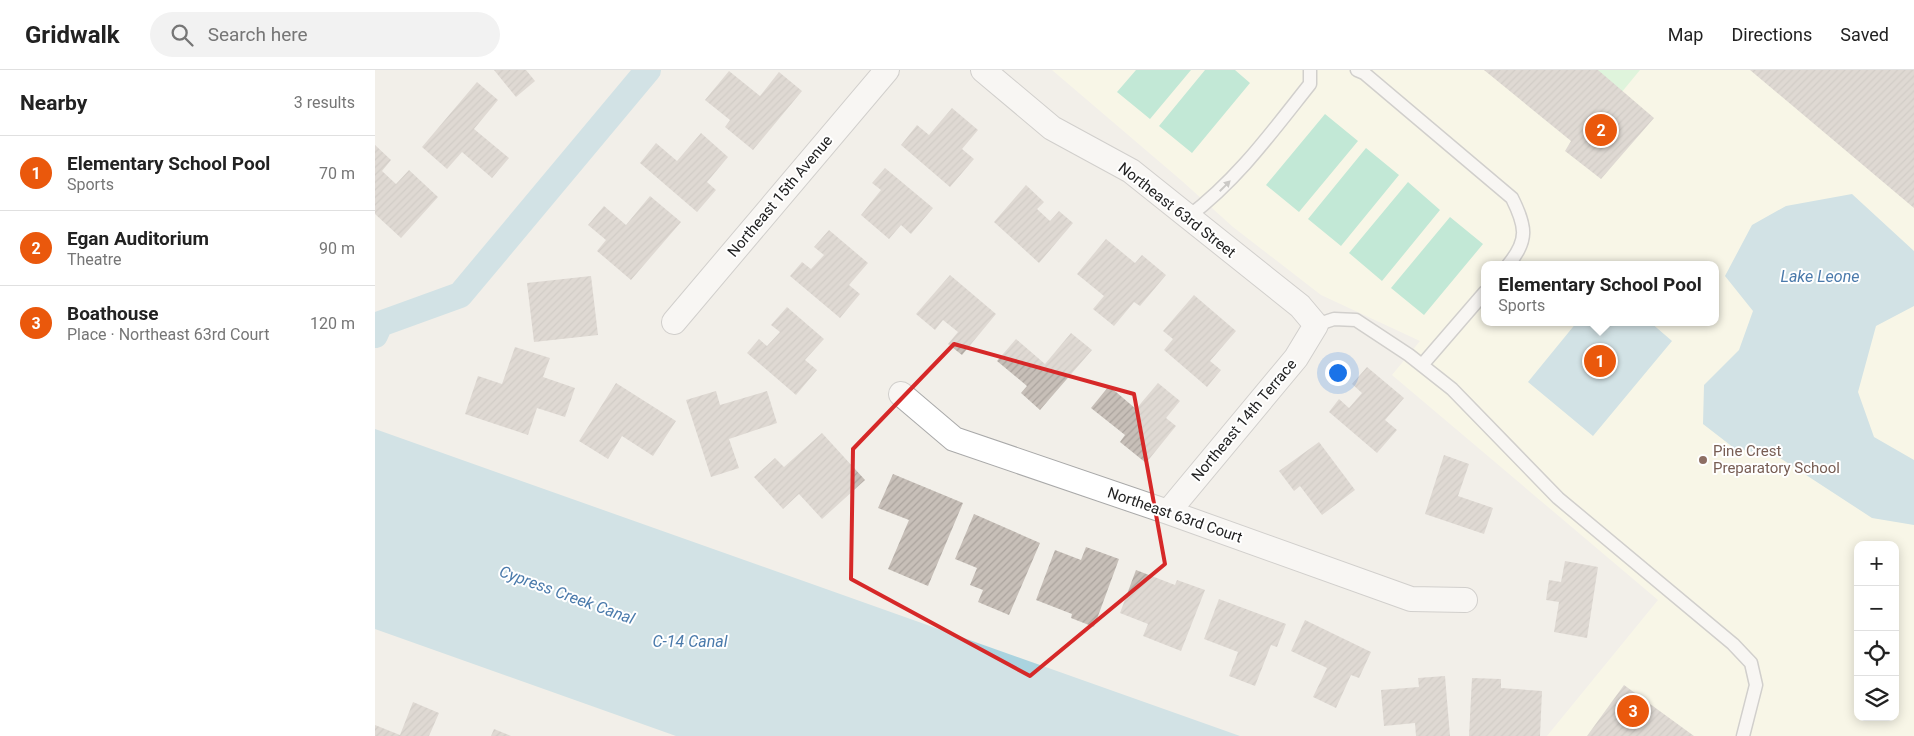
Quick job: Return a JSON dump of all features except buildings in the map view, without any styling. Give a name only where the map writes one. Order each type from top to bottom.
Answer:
[{"type":"street","name":"Northeast 15th Avenue","points":[[674,322],[887,70]]},
{"type":"street","name":"Northeast 63rd Street","points":[[983,70],[1052,128],[1131,171],[1300,306],[1316,324]]},
{"type":"street","name":"Northeast 14th Terrace","points":[[1168,512],[1296,358],[1316,324]]},
{"type":"street","name":"Northeast 63rd Court","points":[[901,394],[954,439],[1168,512],[1411,599],[1465,600]]},
{"type":"lane","points":[[1187,217],[1212,199],[1244,167],[1310,84],[1310,70]]},
{"type":"lane","points":[[1357,70],[1364,73],[1512,198],[1522,217],[1525,234],[1517,254],[1511,261]]},
{"type":"lane","points":[[1422,365],[1481,297]]},
{"type":"lane","points":[[1316,324],[1334,318],[1356,320],[1422,365],[1452,389],[1558,498],[1733,644],[1751,663],[1756,685],[1743,736]]},
{"type":"highlighted area","points":[[954,344],[1134,394],[1165,564],[1030,676],[851,579],[853,449]]},
{"type":"shaded area","name":"Pine Crest Preparatory School","points":[[1052,70],[1914,70],[1914,736],[1547,736],[1658,600],[1392,375],[1420,341],[1321,295],[1233,227]]},
{"type":"green space","points":[[1136,70],[1191,70],[1150,119],[1117,92]]},
{"type":"green space","points":[[1205,70],[1235,70],[1250,83],[1192,153],[1159,126]]},
{"type":"green space","points":[[1595,70],[1640,70],[1621,93]]},
{"type":"green space","points":[[1325,114],[1358,141],[1299,212],[1266,185]]},
{"type":"green space","points":[[1366,148],[1399,175],[1341,246],[1308,219]]},
{"type":"green space","points":[[1408,182],[1440,210],[1382,281],[1349,253]]},
{"type":"green space","points":[[1450,217],[1483,244],[1424,315],[1391,288]]},
{"type":"water","name":"Lake Leone","points":[[1852,194],[1914,251],[1914,306],[1876,326],[1858,392],[1874,437],[1914,460],[1914,525],[1872,518],[1780,458],[1734,448],[1703,424],[1704,385],[1739,350],[1753,311],[1725,276],[1752,225],[1786,206]]},
{"type":"water","points":[[1574,326],[1655,326],[1672,341],[1593,436],[1528,382]]},
{"type":"water","name":"C-14 Canal","points":[[375,429],[1240,736],[676,736],[375,629]]},
{"type":"waterway","points":[[375,335],[380,324],[460,295],[648,70]]},
{"type":"place","name":"Egan Auditorium","points":[[1601,130]]},
{"type":"place","name":"Elementary School Pool","points":[[1600,361]]},
{"type":"place","name":"Pine Crest Preparatory School","points":[[1703,460]]},
{"type":"place","name":"Boathouse","points":[[1633,711]]},
{"type":"water label","name":"Cypress Creek Canal","points":[[567,595]]}]
